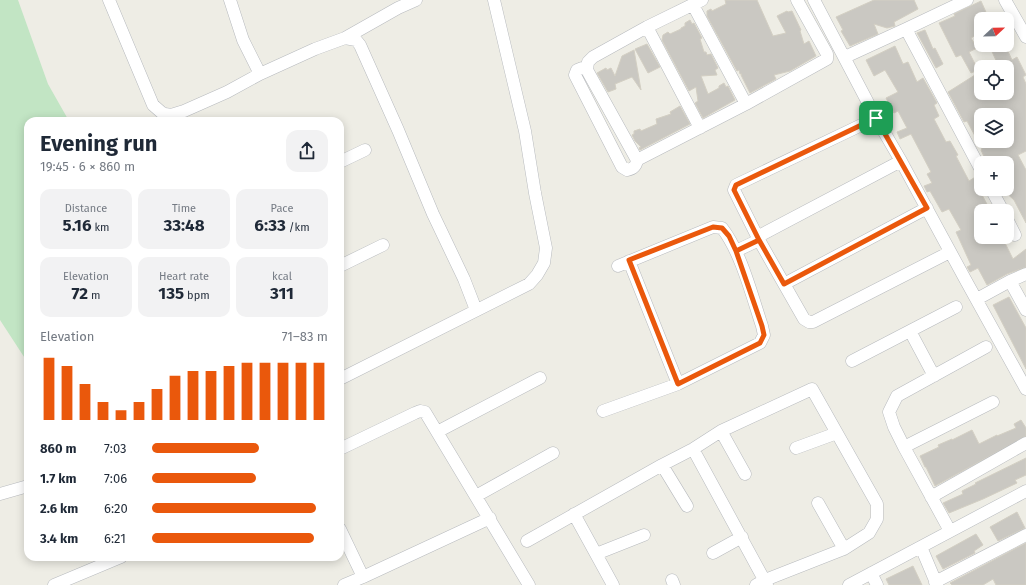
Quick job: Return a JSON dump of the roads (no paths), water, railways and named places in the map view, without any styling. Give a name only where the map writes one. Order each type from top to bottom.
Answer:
[{"type":"street","points":[[109,0],[159,116],[186,116],[260,74],[315,49],[345,38],[398,8],[416,0]]},
{"type":"street","points":[[230,0],[243,40],[260,74]]},
{"type":"street","points":[[344,377],[529,284],[537,275],[544,263],[546,248],[525,131],[494,0]]},
{"type":"street","points":[[746,104],[697,2],[646,27],[593,57],[588,62],[587,70],[637,160],[746,104],[827,60],[827,54],[797,0]]},
{"type":"street","points":[[814,0],[876,118],[1026,389]]},
{"type":"street","points":[[845,57],[966,0]]},
{"type":"street","points":[[1005,0],[1026,37]]},
{"type":"street","points":[[646,27],[700,128]]},
{"type":"street","points":[[906,29],[974,157]]},
{"type":"street","points":[[345,38],[356,40],[360,45],[433,214],[464,279],[476,310]]},
{"type":"street","points":[[876,118],[736,185],[734,190],[758,238],[804,319],[809,322],[813,322],[950,252]]},
{"type":"street","points":[[344,160],[365,150]]},
{"type":"street","points":[[736,251],[901,161]]},
{"type":"street","points":[[784,284],[927,208]]},
{"type":"street","points":[[603,411],[678,384],[760,343],[764,335],[762,326],[736,251],[729,236],[722,228],[713,227],[623,263],[678,384]]},
{"type":"street","points":[[344,264],[383,245]]},
{"type":"street","points":[[977,299],[1026,274]]},
{"type":"street","points":[[1010,281],[1026,310]]},
{"type":"street","points":[[852,361],[956,307]]},
{"type":"street","points":[[910,331],[934,376]]},
{"type":"street","points":[[950,531],[904,448],[889,412],[896,396],[986,347]]},
{"type":"street","points":[[437,432],[540,378]]},
{"type":"street","points":[[527,541],[693,449],[721,431],[812,389],[877,504],[877,519],[869,533],[844,549],[763,583],[742,537],[693,449]]},
{"type":"street","points":[[904,448],[993,402]]},
{"type":"street","points":[[344,447],[420,411],[425,412],[529,585]]},
{"type":"street","points":[[721,431],[745,474]]},
{"type":"street","points":[[796,448],[837,433]]},
{"type":"street","points":[[931,497],[1026,443]]},
{"type":"street","points":[[476,496],[553,453]]},
{"type":"street","points":[[662,465],[687,506]]},
{"type":"street","points":[[0,494],[24,487]]},
{"type":"street","points":[[849,585],[1026,491]]},
{"type":"street","points":[[818,503],[844,549]]},
{"type":"street","points":[[574,514],[613,585]]},
{"type":"street","points":[[344,585],[490,518]]},
{"type":"street","points":[[596,554],[644,535]]},
{"type":"street","points":[[921,547],[936,584],[1026,535]]},
{"type":"street","points":[[344,537],[363,577]]},
{"type":"street","points":[[713,553],[742,537]]},
{"type":"street","points":[[54,585],[111,561]]},
{"type":"street","points":[[871,573],[877,585]]}]
